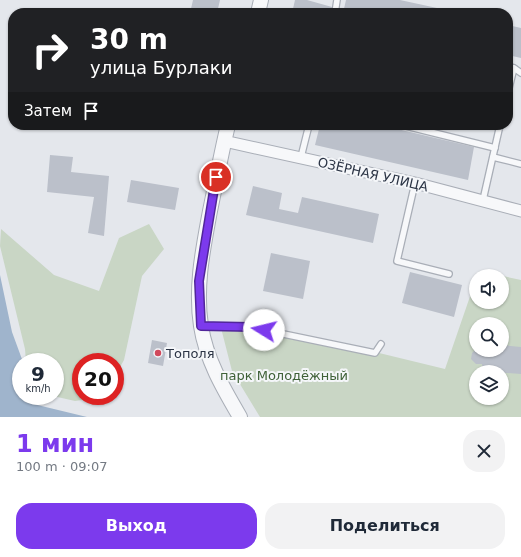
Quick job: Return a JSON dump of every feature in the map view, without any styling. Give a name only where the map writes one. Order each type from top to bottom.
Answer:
[{"type":"street","points":[[227,130],[203,246],[199,281],[201,326],[212,366],[240,417]]},
{"type":"street","name":"ОЗЁРНАЯ УЛИЦА","points":[[224,141],[415,183],[521,211]]},
{"type":"lane","points":[[301,157],[308,130]]},
{"type":"lane","points":[[422,130],[495,148]]},
{"type":"lane","points":[[483,200],[499,130]]},
{"type":"lane","points":[[493,158],[521,164]]},
{"type":"lane","points":[[415,183],[410,218],[397,261],[448,274]]},
{"type":"lane","points":[[201,326],[250,327],[375,353],[381,344]]},
{"type":"green space","points":[[149,224],[164,249],[142,276],[124,360],[124,353],[72,353],[72,400],[64,398],[64,353],[25,353],[0,246],[1,229],[54,275],[99,291],[119,238]]},
{"type":"green space","name":"парк Молодёжный","points":[[509,277],[521,280],[521,417],[260,417],[232,371],[221,328],[242,323],[445,369],[469,299],[469,309],[509,309]]},
{"type":"water","points":[[0,275],[12,332],[20,353],[12,353],[12,405],[37,405],[87,417],[0,417]]},
{"type":"building","points":[[193,0],[220,0],[218,8],[191,8]]},
{"type":"building","points":[[295,0],[307,0],[332,7],[332,8],[293,8]]},
{"type":"building","points":[[346,0],[400,0],[437,8],[344,8]]},
{"type":"building","points":[[513,26],[521,28],[521,58],[513,56]]},
{"type":"building","points":[[319,130],[401,130],[474,147],[468,180],[315,145]]},
{"type":"building","points":[[50,155],[73,157],[71,172],[109,176],[104,236],[88,233],[94,197],[47,192]]},
{"type":"building","points":[[131,180],[179,188],[175,210],[127,202]]},
{"type":"building","points":[[253,186],[282,193],[279,209],[298,213],[302,197],[379,214],[373,243],[246,215]]},
{"type":"building","points":[[271,253],[310,261],[303,299],[263,291]]},
{"type":"building","points":[[410,272],[462,285],[454,317],[402,303]]},
{"type":"building","name":"Тополя","points":[[152,340],[167,343],[163,366],[148,363]]},
{"type":"building","points":[[509,346],[521,347],[521,374],[509,373],[509,365],[482,365],[476,364],[471,359],[471,357],[509,357]]},
{"type":"place","name":"Тополя","points":[[158,353]]},
{"type":"route","points":[[216,177],[203,246],[199,281],[201,326],[250,327],[264,330]]}]
